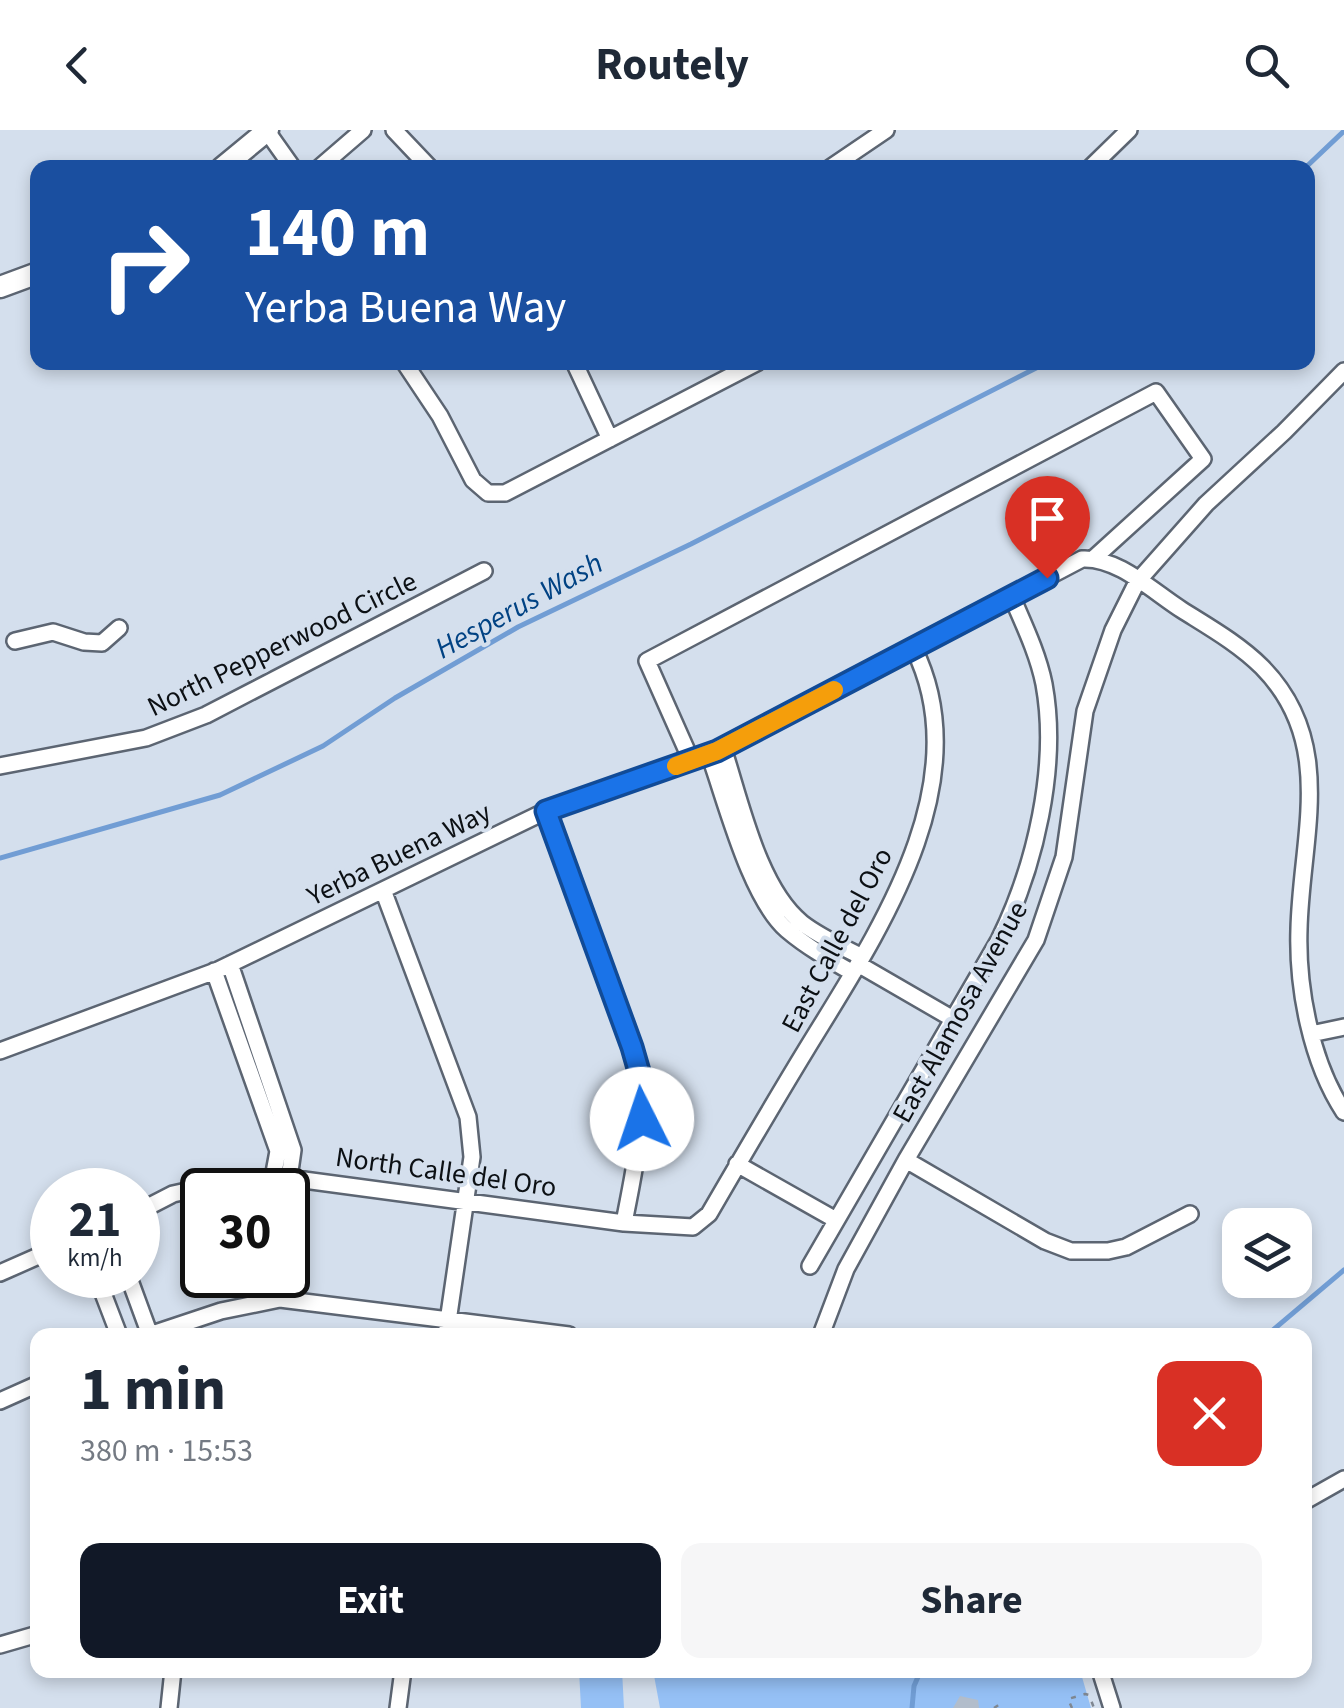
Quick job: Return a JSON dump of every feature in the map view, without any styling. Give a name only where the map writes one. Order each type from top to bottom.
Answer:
[{"type":"main road","points":[[231,160],[267,130]]},
{"type":"main road","points":[[0,287],[30,276]]},
{"type":"street","points":[[267,130],[287,160]]},
{"type":"street","points":[[328,160],[364,130]]},
{"type":"street","points":[[394,130],[422,160]]},
{"type":"street","points":[[842,160],[886,130]]},
{"type":"street","points":[[1098,160],[1129,130]]},
{"type":"street","points":[[409,370],[440,416],[473,480],[488,492],[505,493],[743,370]]},
{"type":"street","points":[[578,370],[610,439]]},
{"type":"street","name":"East Alamosa Avenue","points":[[824,1328],[846,1269],[1021,967],[1048,910],[1074,806],[1085,711],[1113,630],[1137,582],[1206,504],[1344,370]]},
{"type":"street","name":"Yerba Buena Way","points":[[0,1051],[214,972],[546,811],[692,760],[716,751],[1082,560],[1092,559],[1203,459],[1156,392],[647,661],[692,760]]},
{"type":"street","points":[[1092,559],[1106,561],[1237,645],[1264,669],[1298,722],[1310,789],[1298,952],[1311,1034],[1344,1112]]},
{"type":"street","name":"North Pepperwood Circle","points":[[0,766],[146,738],[206,716],[484,571]]},
{"type":"street","points":[[810,1266],[1012,912],[1031,860],[1047,748],[1046,697],[1038,660],[1012,596]]},
{"type":"street","points":[[14,641],[54,632],[84,642],[102,643],[119,628]]},
{"type":"street","name":"East Calle del Oro","points":[[693,1227],[709,1214],[858,965],[909,864],[922,828],[936,730],[928,678],[914,649]]},
{"type":"street","points":[[716,751],[760,858],[780,898],[799,920],[858,965],[953,1019]]},
{"type":"street","points":[[546,811],[642,1082],[640,1137],[624,1223]]},
{"type":"street","points":[[383,890],[468,1117],[472,1157],[447,1328]]},
{"type":"street","points":[[230,964],[293,1150],[285,1168]]},
{"type":"street","points":[[214,972],[278,1151],[280,1168]]},
{"type":"street","points":[[1311,1034],[1344,1027]]},
{"type":"street","points":[[906,1160],[1044,1241],[1071,1252],[1126,1247],[1190,1214]]},
{"type":"street","points":[[737,1164],[836,1220]]},
{"type":"street","name":"North Calle del Oro","points":[[310,1182],[624,1223],[693,1227]]},
{"type":"street","points":[[0,1273],[30,1260]]},
{"type":"street","points":[[105,1298],[116,1328]]},
{"type":"street","points":[[136,1298],[147,1328]]},
{"type":"street","points":[[172,1328],[280,1299],[519,1328]]},
{"type":"street","points":[[0,1401],[30,1388]]},
{"type":"street","points":[[1312,1497],[1344,1479]]},
{"type":"street","points":[[0,1645],[30,1636]]},
{"type":"street","points":[[169,1708],[172,1678]]},
{"type":"street","points":[[398,1708],[401,1678]]},
{"type":"street","points":[[1103,1678],[1112,1708]]},
{"type":"path","points":[[1072,1708],[1068,1699],[1085,1694],[1094,1708]]},
{"type":"path","points":[[994,1708],[1000,1704]]},
{"type":"shaded area","points":[[579,1678],[622,1678],[624,1708],[581,1708]]},
{"type":"shaded area","points":[[654,1678],[1082,1678],[1091,1708],[660,1708]]},
{"type":"building","points":[[960,1696],[978,1700],[979,1708],[953,1708]]},
{"type":"waterway","name":"Hesperus Wash","points":[[1313,160],[1344,131]]},
{"type":"waterway","name":"Hesperus Wash","points":[[0,858],[220,795],[323,746],[395,698],[518,627],[691,544],[1032,370]]},
{"type":"waterway","points":[[1275,1328],[1344,1270]]},
{"type":"waterway","points":[[912,1708],[918,1678]]},
{"type":"slow traffic","points":[[676,766],[717,751],[834,690]]},
{"type":"route","points":[[642,1119],[642,1082],[632,1047],[546,811],[717,751],[1047,578]]}]
